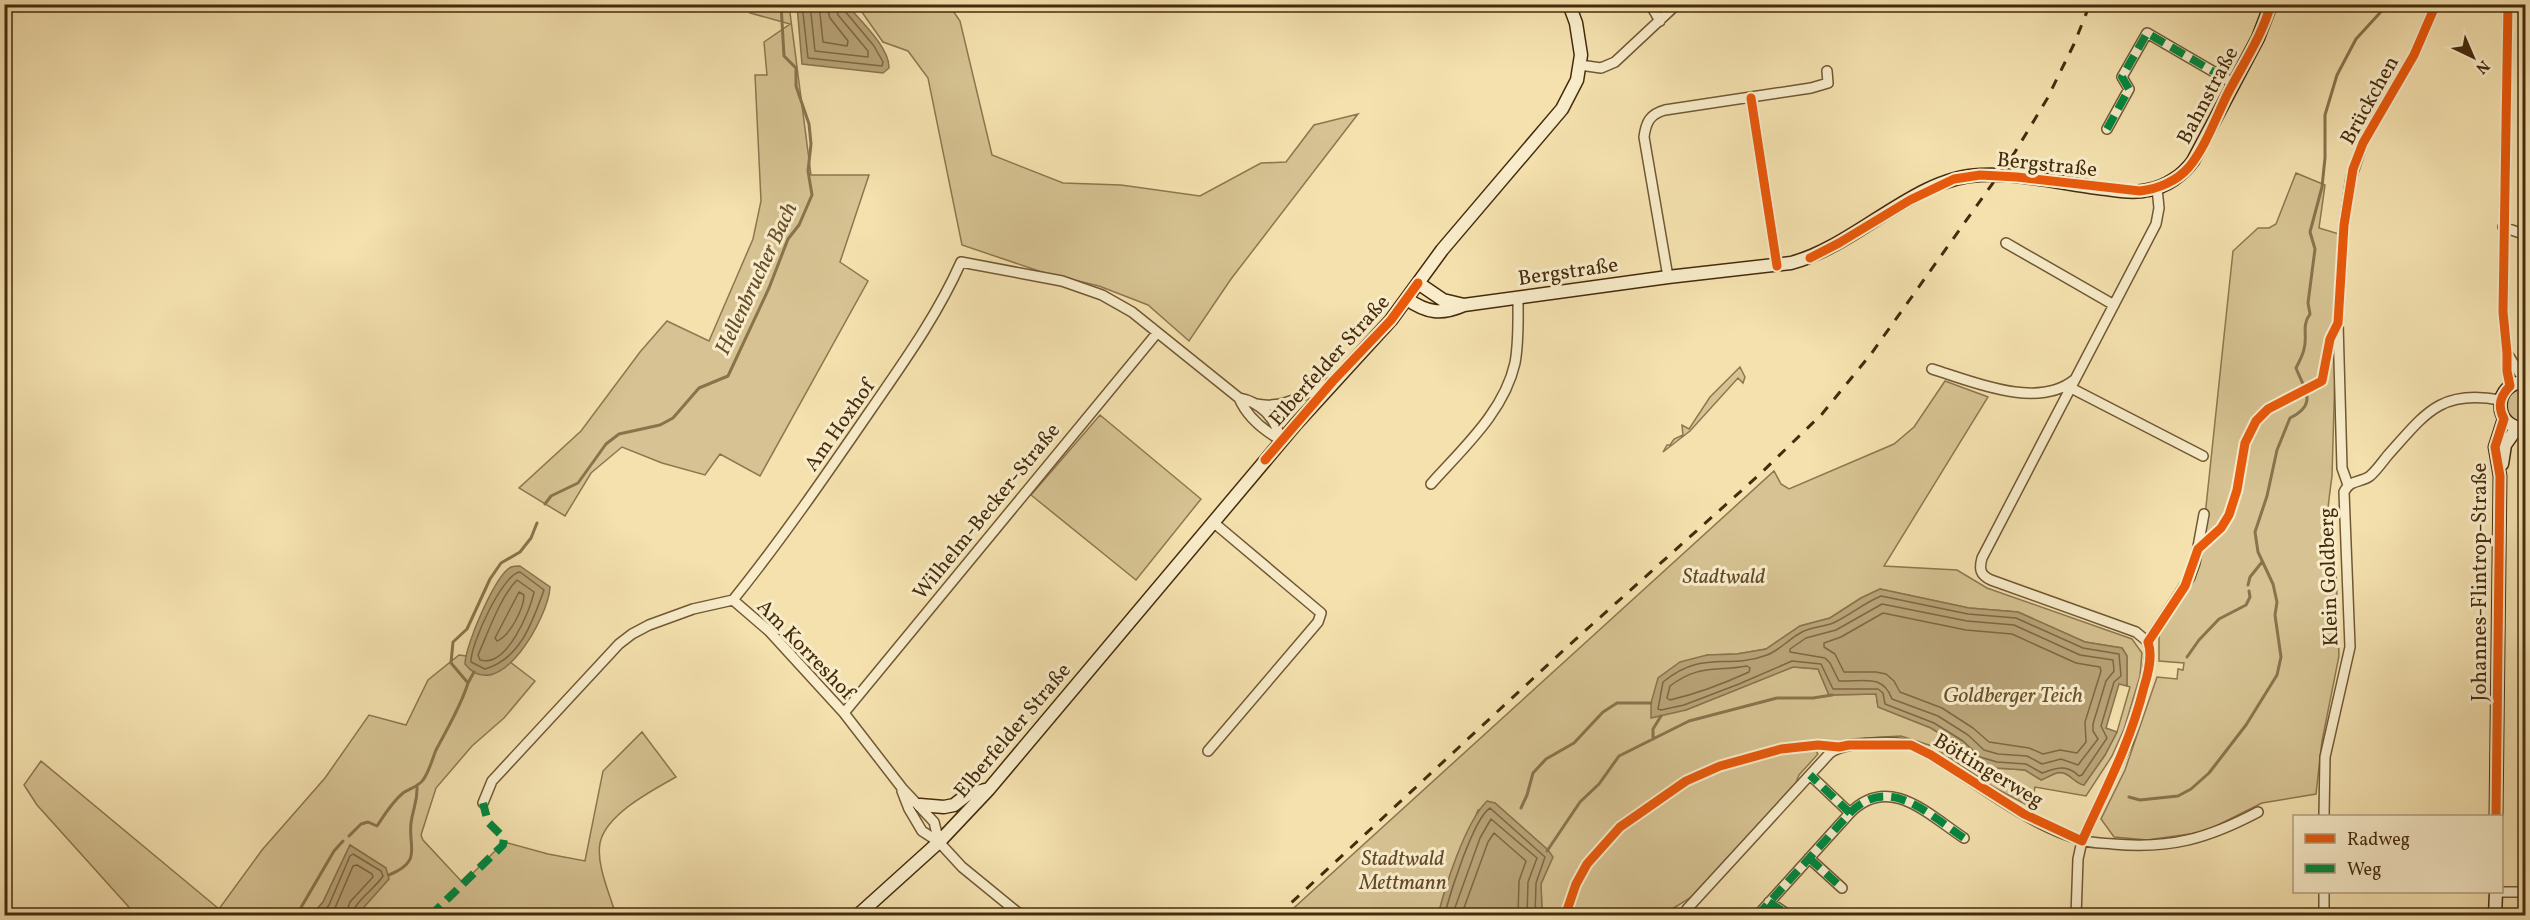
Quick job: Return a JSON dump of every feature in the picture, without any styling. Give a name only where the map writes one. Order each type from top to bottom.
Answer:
[{"type":"main road","points":[[1569,4],[1578,32],[1581,65]]},
{"type":"main road","name":"Bahnstraße","points":[[2157,188],[2187,169],[2193,161],[2258,39],[2271,4]]},
{"type":"main road","name":"Elberfelder Straße","points":[[857,915],[939,842],[988,789],[1281,441],[1333,381],[1382,330],[1442,250],[1563,109],[1574,90],[1581,65]]},
{"type":"main road","name":"Bergstraße","points":[[1407,299],[1428,312],[1445,312],[1464,305],[1668,277],[1777,266],[1810,258],[1918,196],[1954,179],[1980,175],[2115,190],[2140,191],[2157,188]]},
{"type":"main road","name":"Bergstraße","points":[[1418,282],[1443,300],[1464,305]]},
{"type":"main road","points":[[2500,400],[2510,386],[2525,382]]},
{"type":"main road","name":"Johannes-Flintrop-Straße","points":[[2496,815],[2500,476],[2505,445],[2521,428],[2504,419],[2500,410],[2500,400]]},
{"type":"main road","name":"Johannes-Flintrop-Straße","points":[[2500,476],[2495,447],[2504,419]]},
{"type":"main road","points":[[920,805],[944,807],[954,805],[968,794],[988,789]]},
{"type":"main road","points":[[2495,915],[2496,893]]},
{"type":"street","points":[[1650,4],[1660,21]]},
{"type":"street","points":[[1581,65],[1601,68],[1615,62],[1677,4]]},
{"type":"street","name":"Brückchen","points":[[2348,485],[2342,468],[2338,323],[2347,195],[2362,143],[2414,55],[2436,4]]},
{"type":"street","points":[[2508,4],[2503,312],[2510,386]]},
{"type":"street","name":"Bahnstraße","points":[[2107,129],[2129,89],[2122,77],[2147,33],[2233,83]]},
{"type":"street","points":[[1668,277],[1644,137],[1648,120],[1655,113],[1665,110],[1751,98],[1828,83],[1827,71]]},
{"type":"street","points":[[1751,98],[1777,266]]},
{"type":"street","points":[[2076,915],[2078,859],[2082,841],[2128,742],[2147,676],[2150,654],[2148,642],[2136,632],[1991,580],[1980,571],[1982,558],[2156,224],[2159,208],[2157,188]]},
{"type":"street","points":[[2503,227],[2526,235]]},
{"type":"street","points":[[2006,243],[2114,305]]},
{"type":"street","name":"Am Hoxhof","points":[[734,600],[782,539],[913,349],[948,291],[961,262],[1062,282],[1102,295],[1132,312],[1157,333]]},
{"type":"street","points":[[1431,484],[1487,420],[1508,384],[1518,344],[1518,298]]},
{"type":"street","points":[[1157,333],[1239,398],[1256,404],[1268,406],[1292,402],[1303,394],[1333,381]]},
{"type":"street","name":"Wilhelm-Becker-Straße","points":[[844,714],[1157,333]]},
{"type":"street","points":[[2507,353],[2525,382]]},
{"type":"street","points":[[1932,369],[2013,392],[2058,389],[2075,379]]},
{"type":"street","points":[[2071,388],[2203,456]]},
{"type":"street","name":"Klein Goldberg","points":[[2324,815],[2325,758],[2350,647],[2344,492],[2348,485],[2370,475],[2417,422],[2440,404],[2473,397],[2500,400]]},
{"type":"street","points":[[1239,398],[1244,410],[1264,431],[1281,441]]},
{"type":"street","points":[[1256,404],[1275,420],[1281,441]]},
{"type":"street","points":[[2148,642],[2190,578],[2204,514]]},
{"type":"street","points":[[1208,751],[1318,621],[1320,613],[1213,522]]},
{"type":"street","name":"Am Korreshof","points":[[483,803],[492,781],[619,644],[649,625],[693,609],[734,600],[769,632],[844,714],[902,788],[934,822],[939,842]]},
{"type":"street","name":"Böttingerweg","points":[[1687,909],[1810,775],[1839,747],[1849,744],[1911,745],[1931,755],[2024,814],[2082,841]]},
{"type":"street","points":[[1810,775],[1850,813]]},
{"type":"street","name":"Am Korreshof","points":[[902,788],[909,809],[922,831],[939,842]]},
{"type":"street","points":[[1757,915],[1850,813],[1870,798],[1896,796],[1914,804],[1964,838]]},
{"type":"street","points":[[2082,841],[2144,846],[2180,843],[2220,831],[2258,812]]},
{"type":"street","points":[[939,842],[962,867],[1022,915]]},
{"type":"street","points":[[1809,858],[1842,888]]},
{"type":"street","points":[[2503,892],[2526,892]]},
{"type":"street","points":[[2324,893],[2324,915]]},
{"type":"street","points":[[1769,903],[1790,915]]},
{"type":"green space","points":[[752,4],[789,5],[811,175],[869,175],[840,262],[868,281],[760,476],[720,454],[705,475],[662,463],[622,447],[591,473],[565,516],[519,488],[581,431],[640,352],[667,321],[709,341],[753,239],[761,201],[755,75],[767,75],[764,42],[790,24],[750,13]]},
{"type":"green space","points":[[857,5],[949,5],[960,21],[992,155],[1063,183],[1121,185],[1200,196],[1261,163],[1286,162],[1314,125],[1358,114],[1231,279],[1189,341],[1148,305],[1099,286],[1045,273],[962,245],[928,78],[908,51],[883,42]]},
{"type":"green space","points":[[2296,173],[2325,185],[2319,228],[2339,234],[2332,476],[2327,538],[2331,561],[2336,569],[2339,656],[2322,741],[2316,794],[2262,803],[2204,832],[2147,840],[2114,837],[2101,819],[2125,770],[2157,677],[2177,679],[2178,669],[2183,670],[2184,663],[2159,661],[2159,634],[2188,589],[2201,554],[2233,251],[2258,228],[2269,228],[2276,224]]},
{"type":"green space","points":[[1740,367],[1745,377],[1743,383],[1738,378],[1690,431],[1663,452],[1674,439],[1683,435],[1682,425],[1689,429],[1710,397]]},
{"type":"green space","name":"Stadtwald Mettmann","points":[[1945,381],[1988,397],[1884,566],[1957,570],[1987,588],[2132,639],[2142,653],[2140,676],[2124,729],[2112,756],[2086,796],[2035,787],[2031,807],[1995,788],[1932,746],[1901,736],[1850,739],[1835,743],[1819,741],[1779,744],[1743,755],[1679,782],[1618,825],[1622,832],[1632,822],[1669,797],[1728,765],[1770,752],[1814,748],[1818,754],[1799,775],[1795,785],[1690,898],[1672,909],[1701,915],[1539,915],[1542,911],[1541,884],[1552,857],[1548,850],[1495,803],[1478,810],[1438,915],[1285,916],[1774,471],[1781,484],[1789,489],[1894,444],[1914,427]],"holes":[[[1880,589],[1969,608],[2018,612],[2085,642],[2122,648],[2127,656],[2127,686],[2130,687],[2117,732],[2105,755],[2084,785],[2064,773],[2056,773],[2041,780],[2025,770],[1996,768],[1977,762],[1960,746],[1931,728],[1878,707],[1876,694],[1829,695],[1818,669],[1793,667],[1686,710],[1707,655],[1737,654],[1766,649],[1800,626],[1830,618]]]},
{"type":"green space","points":[[2525,387],[2525,423],[2517,422],[2509,416],[2505,402],[2514,389]]},
{"type":"green space","points":[[1100,415],[1201,499],[1136,580],[1031,495]]},
{"type":"green space","points":[[459,655],[510,662],[535,681],[504,718],[472,746],[436,788],[421,835],[423,840],[463,883],[504,842],[585,861],[603,771],[642,732],[676,777],[632,804],[611,822],[604,832],[600,843],[600,861],[616,916],[357,915],[386,868],[350,845],[323,902],[312,915],[136,915],[37,805],[24,785],[41,761],[219,909],[262,850],[325,778],[369,715],[406,725],[428,680]]},
{"type":"water","points":[[797,5],[847,5],[880,43],[889,68],[883,73],[802,64]]},
{"type":"water","points":[[520,566],[550,587],[541,617],[532,635],[507,666],[492,674],[478,674],[465,664],[475,628],[489,596],[504,573],[511,567]]},
{"type":"water","name":"Goldberger Teich","points":[[1880,589],[1969,608],[2018,612],[2085,642],[2122,648],[2127,656],[2127,686],[2119,684],[2106,728],[2117,732],[2105,755],[2084,785],[2064,773],[2056,773],[2041,780],[2025,770],[1996,768],[1977,762],[1960,746],[1931,728],[1878,707],[1876,694],[1829,695],[1818,669],[1793,667],[1686,710],[1651,718],[1651,703],[1658,678],[1680,662],[1707,655],[1737,654],[1766,649],[1800,626],[1830,618]]},
{"type":"water","points":[[1487,801],[1495,803],[1553,857],[1541,884],[1542,911],[1539,915],[1438,915],[1451,871],[1464,839]]},
{"type":"water","points":[[350,845],[386,868],[389,879],[357,915],[312,915],[323,902]]},
{"type":"waterway","name":"Hellenbrucher Bach","points":[[545,504],[551,496],[578,483],[606,444],[619,434],[660,425],[673,418],[699,388],[728,376],[769,288],[788,239],[799,225],[812,195],[808,171],[811,144],[809,124],[796,86],[796,68],[784,56],[781,4]]},
{"type":"waterway","points":[[2129,797],[2140,800],[2178,796],[2191,789],[2209,773],[2246,725],[2277,675],[2281,657],[2275,615],[2277,602],[2273,584],[2258,552],[2255,532],[2267,496],[2277,450],[2290,418],[2299,413],[2307,402],[2307,396],[2296,368],[2305,344],[2305,327],[2310,314],[2308,303],[2315,249],[2310,232],[2322,187],[2325,115],[2337,75],[2356,39],[2388,4]]},
{"type":"waterway","name":"Hellenbrucher Bach","points":[[349,836],[361,824],[368,822],[377,826],[399,797],[419,784],[425,777],[468,683],[451,663],[453,642],[467,629],[490,579],[501,563],[520,552],[531,538],[537,523]]},
{"type":"waterway","points":[[2248,585],[2250,577],[2262,562]]},
{"type":"waterway","points":[[2187,657],[2219,619],[2246,605],[2250,597],[2249,591]]},
{"type":"waterway","points":[[468,683],[474,672]]},
{"type":"waterway","points":[[1547,851],[1580,802],[1599,784],[1619,756],[1689,721],[1777,698],[1813,698],[1832,695]]},
{"type":"waterway","points":[[1521,808],[1533,773],[1546,759],[1574,743],[1603,712],[1617,703],[1651,703]]},
{"type":"waterway","points":[[1653,739],[1653,729],[1661,716]]},
{"type":"waterway","points":[[389,875],[400,870],[410,859],[412,853],[411,823],[417,785]]},
{"type":"waterway","name":"Hellenbrucher Bach","points":[[296,916],[334,851],[343,841]]},
{"type":"railway","points":[[1277,916],[1567,647],[1760,474],[1822,414],[1871,354],[2015,152],[2047,99],[2074,44],[2090,4]]},
{"type":"marked path","points":[[2107,129],[2129,89],[2122,77],[2147,33],[2233,83]]},
{"type":"marked path","points":[[1757,916],[1850,813],[1810,775]]},
{"type":"marked path","points":[[1850,813],[1865,802],[1879,797],[1894,797],[1923,809],[1964,838]]},
{"type":"marked path","points":[[430,916],[503,845],[504,838],[488,822],[483,803]]},
{"type":"marked path","points":[[1809,858],[1842,888]]},
{"type":"marked path","points":[[1769,902],[1790,916]]},
{"type":"cycle path","points":[[1810,258],[1910,200],[1954,179],[1980,175],[2017,177],[2140,191],[2173,180],[2189,167],[2201,150],[2257,39],[2271,4]]},
{"type":"cycle path","points":[[1565,916],[1576,884],[1587,864],[1620,827],[1686,781],[1720,766],[1781,749],[1818,745],[1839,747],[1911,745],[1931,755],[2024,814],[2082,841],[2132,728],[2148,671],[2150,659],[2148,642],[2185,586],[2198,549],[2221,528],[2229,515],[2237,490],[2245,443],[2256,421],[2268,409],[2322,381],[2330,339],[2338,323],[2344,225],[2353,169],[2363,143],[2414,55],[2436,4]]},
{"type":"cycle path","points":[[2496,815],[2500,476],[2495,447],[2504,419],[2501,401],[2510,386],[2503,312],[2508,4]]},
{"type":"cycle path","points":[[1751,98],[1777,266]]},
{"type":"cycle path","points":[[1265,460],[1333,381],[1391,320],[1418,283]]},
{"type":"park label","name":"Stadtwald","points":[[1724,576]]}]
